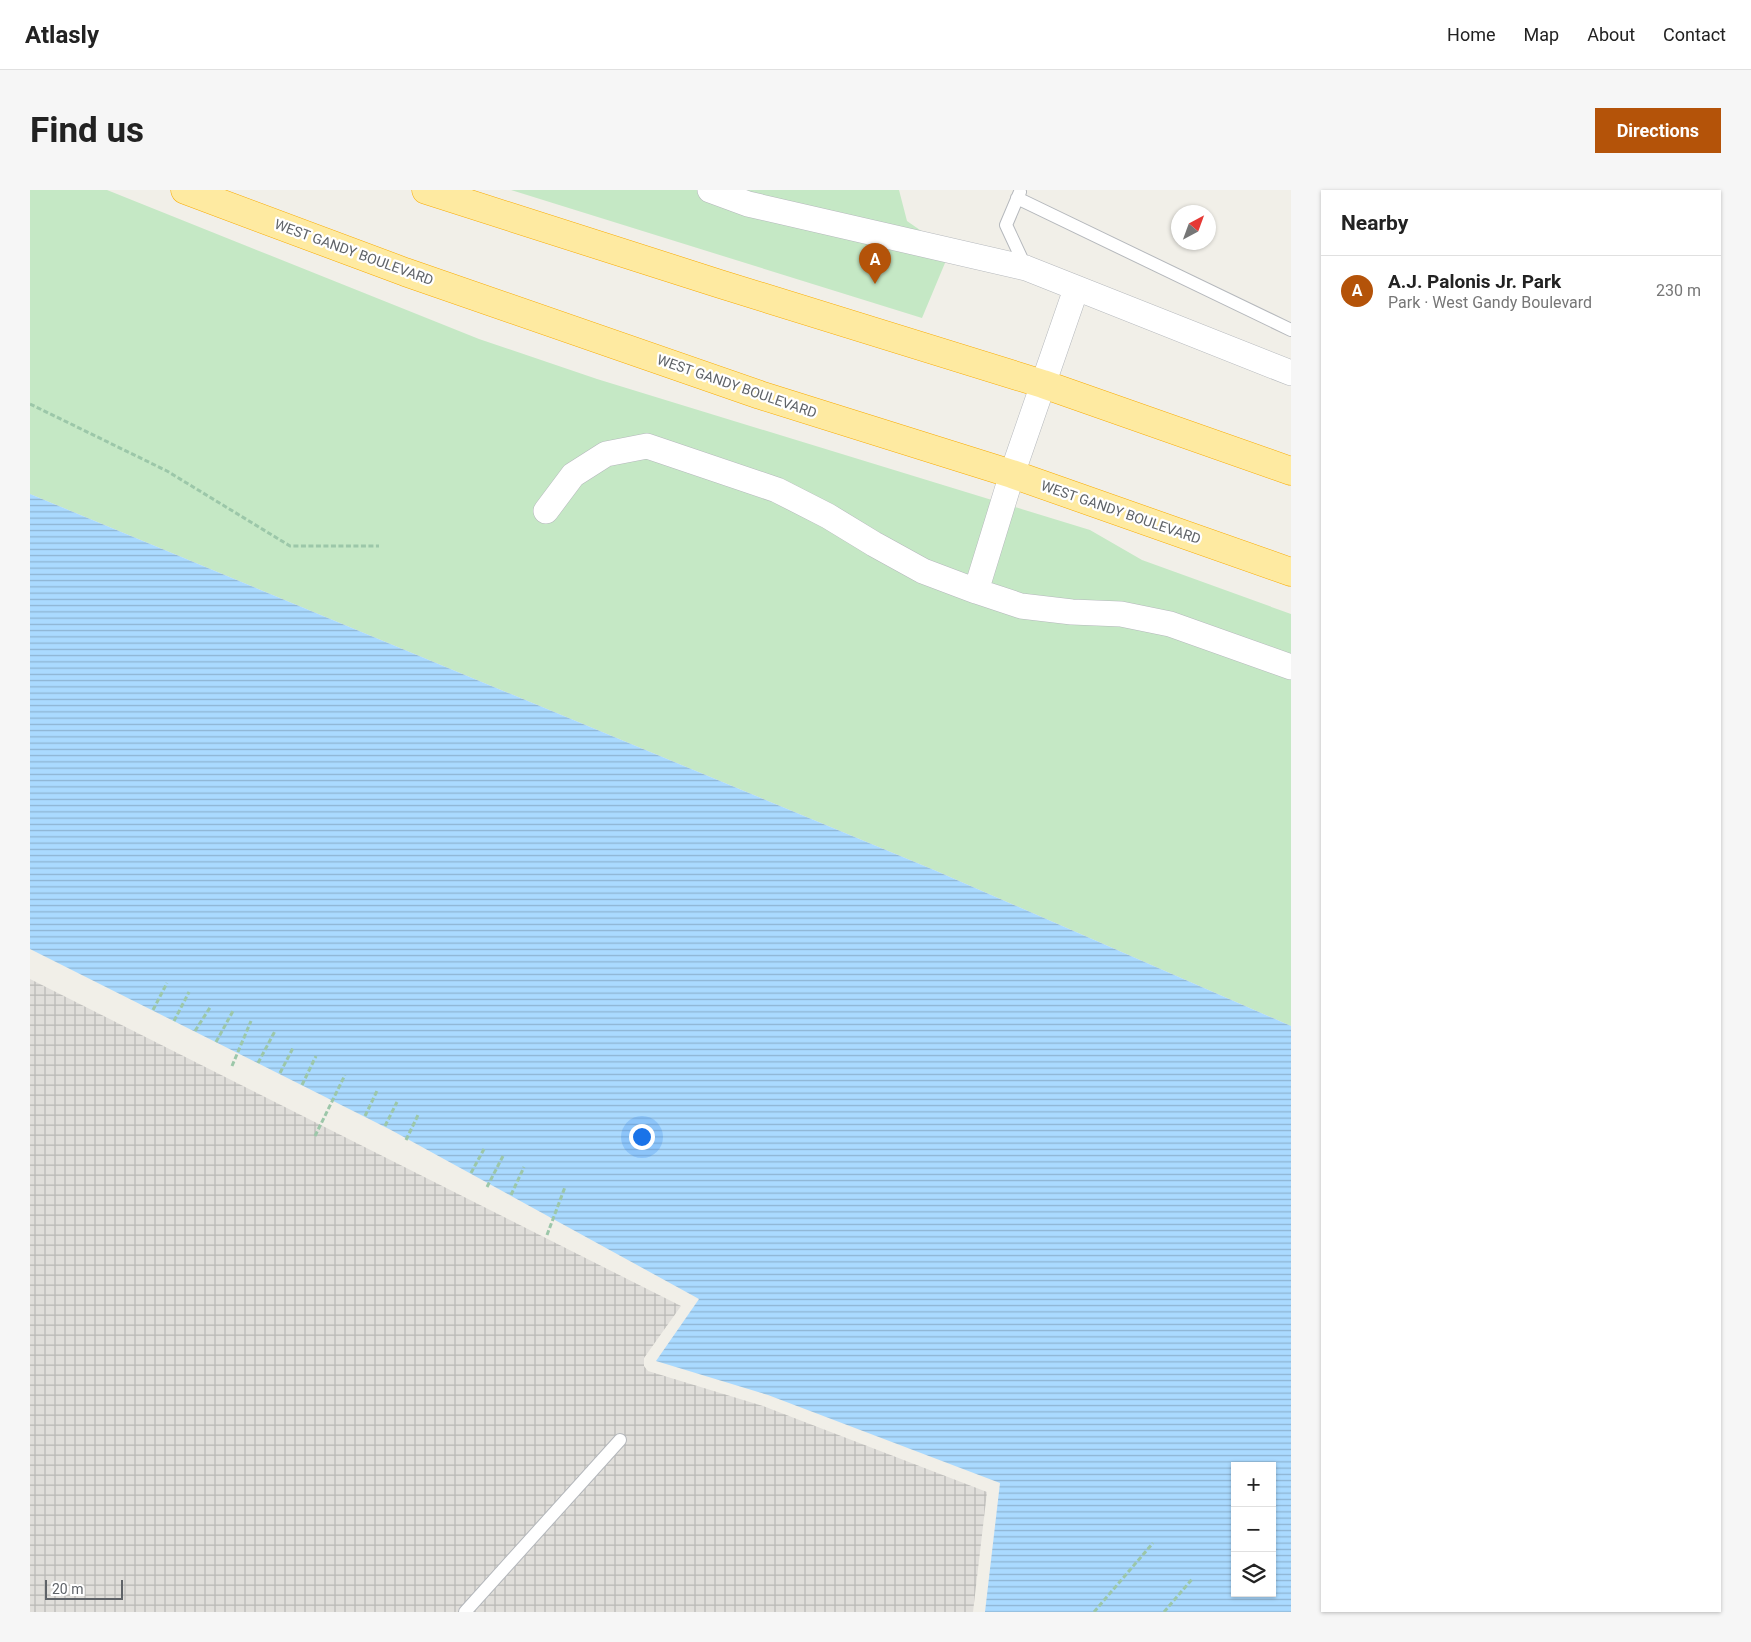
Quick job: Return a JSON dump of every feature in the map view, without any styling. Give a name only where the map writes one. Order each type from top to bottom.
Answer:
[{"type":"highway","name":"WEST GANDY BOULEVARD","points":[[185,190],[405,272],[760,396],[1012,474],[1291,572]]},
{"type":"highway","points":[[426,190],[729,287],[1043,384],[1291,471]]},
{"type":"street","points":[[710,190],[748,204],[1026,268],[1291,373]]},
{"type":"street","points":[[976,591],[1012,474],[1076,289]]},
{"type":"street","points":[[546,511],[574,475],[606,454],[646,446],[778,490],[828,516],[923,571],[976,591],[1021,606],[1072,612],[1121,614],[1170,624],[1291,667]]},
{"type":"lane","points":[[1026,268],[1006,224],[1019,194],[1291,330]]},
{"type":"lane","points":[[465,1612],[620,1440]]},
{"type":"path","points":[[30,404],[167,471],[290,546],[379,546]]},
{"type":"path","points":[[153,1010],[167,983]]},
{"type":"path","points":[[174,1021],[189,992]]},
{"type":"path","points":[[195,1031],[211,1006]]},
{"type":"path","points":[[216,1042],[233,1011]]},
{"type":"path","points":[[232,1066],[251,1021]]},
{"type":"path","points":[[258,1063],[275,1031]]},
{"type":"path","points":[[280,1074],[293,1048]]},
{"type":"path","points":[[302,1085],[316,1056]]},
{"type":"path","points":[[314,1136],[345,1075]]},
{"type":"path","points":[[365,1116],[376,1090]]},
{"type":"path","points":[[385,1126],[397,1102]]},
{"type":"path","points":[[406,1140],[419,1113]]},
{"type":"path","points":[[471,1173],[484,1149]]},
{"type":"path","points":[[487,1186],[504,1156]]},
{"type":"path","points":[[511,1195],[524,1167]]},
{"type":"path","points":[[547,1235],[565,1187]]},
{"type":"path","points":[[1094,1612],[1153,1543]]},
{"type":"path","points":[[1164,1612],[1193,1578]]},
{"type":"shaded area","points":[[30,979],[681,1306],[644,1358],[644,1366],[648,1371],[763,1406],[987,1492],[973,1612],[30,1612]]},
{"type":"green space","points":[[30,190],[107,190],[479,339],[597,379],[1090,530],[1142,560],[1291,614],[1291,1026],[934,870],[30,494]]},
{"type":"green space","points":[[511,190],[899,190],[907,221],[950,251],[922,318]]},
{"type":"water","points":[[30,494],[934,870],[1291,1026],[1291,1612],[985,1612],[1000,1483],[768,1395],[656,1361],[699,1299],[391,1130],[30,949]]},
{"type":"place","name":"A.J. Palonis Jr. Park","points":[[875,284]]}]
